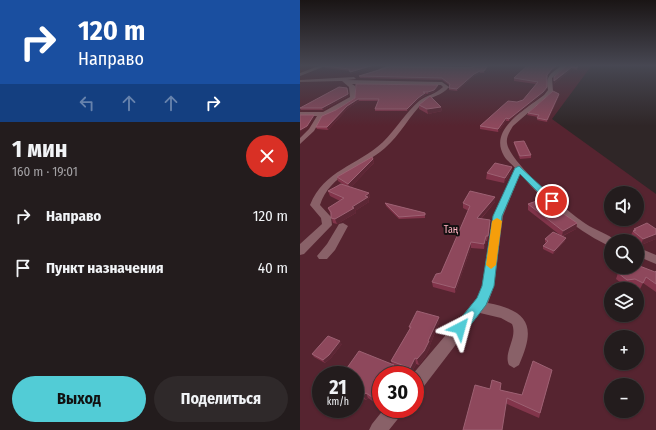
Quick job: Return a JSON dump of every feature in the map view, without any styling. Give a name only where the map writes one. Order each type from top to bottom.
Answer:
[{"type":"street","points":[[300,114],[322,114],[334,110],[353,98],[351,85]]},
{"type":"street","points":[[303,248],[327,225],[326,217],[315,205],[316,197],[342,173],[378,150],[420,103],[427,97],[443,91],[446,86],[444,85]]},
{"type":"street","points":[[550,85],[551,90],[546,96],[511,125],[504,136],[504,147],[508,156],[552,201],[581,226],[604,239]]},
{"type":"street","points":[[300,142],[312,130],[322,114]]},
{"type":"street","points":[[424,373],[482,301],[488,286],[498,216],[519,168]]},
{"type":"street","points":[[323,256],[331,247],[343,226]]},
{"type":"street","points":[[303,248],[331,247]]},
{"type":"street","points":[[644,254],[656,260]]},
{"type":"street","points":[[477,307],[502,312],[519,320],[522,334],[514,360]]},
{"type":"street","points":[[378,430],[388,418]]},
{"type":"green space","name":"Таң","points":[[300,85],[577,85],[552,119],[656,194],[656,430],[300,430]]},
{"type":"building","points":[[356,85],[438,85],[434,90],[423,92],[425,93],[407,109],[375,109],[379,99],[358,99],[347,106],[327,127],[316,127],[322,116],[336,110],[355,98]]},
{"type":"building","points":[[450,85],[461,85],[457,89],[449,88]]},
{"type":"building","points":[[535,85],[547,85],[543,92],[509,119],[506,118],[498,129],[480,126],[508,101],[517,102],[523,100]]},
{"type":"building","points":[[339,87],[347,88],[348,94],[322,108],[300,108]]},
{"type":"building","points":[[553,91],[559,94],[547,120],[537,118],[539,115],[528,113]]},
{"type":"building","points":[[430,96],[441,107],[427,109],[419,105]]},
{"type":"building","points":[[300,115],[314,115],[307,126],[300,130]]},
{"type":"building","points":[[524,141],[531,155],[520,156],[514,142]]},
{"type":"building","points":[[372,157],[373,159],[348,184],[337,177]]},
{"type":"building","points":[[495,163],[512,167],[505,178],[487,173]]},
{"type":"building","points":[[341,184],[369,193],[365,196],[368,197],[352,207],[354,208],[335,219],[331,218],[331,212],[328,208],[344,198],[328,191]]},
{"type":"building","points":[[470,191],[495,197],[477,218],[490,220],[488,236],[486,236],[484,244],[471,242],[455,288],[432,282],[436,274],[441,273],[470,206],[463,203]]},
{"type":"building","points":[[542,199],[577,223],[563,231],[528,204]]},
{"type":"building","points":[[385,203],[425,213],[425,215],[399,217]]},
{"type":"building","points":[[647,223],[656,229],[656,234],[644,239],[644,234],[637,234],[633,231],[640,226],[644,226]]},
{"type":"building","points":[[553,232],[566,238],[554,251],[543,246],[548,241],[545,239]]},
{"type":"building","points":[[644,268],[655,272],[656,271],[656,284],[646,277],[644,282],[635,279],[627,280],[619,274],[644,274]]},
{"type":"building","points":[[417,311],[439,317],[424,351],[417,359],[415,358],[411,366],[405,366],[391,361],[411,327],[409,327]]},
{"type":"building","points":[[328,336],[340,341],[323,360],[312,354]]},
{"type":"building","points":[[359,351],[394,365],[372,366],[372,397],[366,393],[364,394],[364,366],[348,366]]},
{"type":"building","points":[[533,361],[552,370],[540,413],[507,398],[502,430],[463,430],[475,385],[490,389],[492,380],[501,383],[500,390],[522,395]]},
{"type":"slow traffic","points":[[491,265],[497,221]]},
{"type":"route","points":[[460,328],[482,301],[488,286],[498,216],[511,183],[519,168],[552,201]]}]
